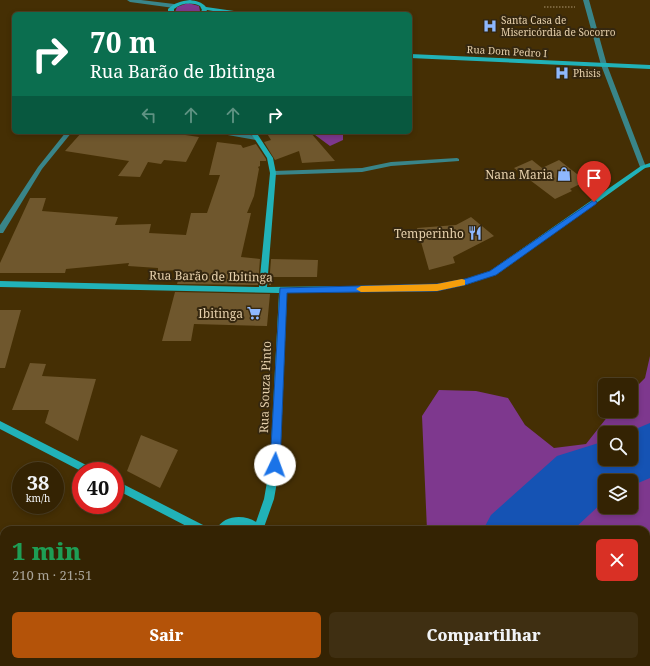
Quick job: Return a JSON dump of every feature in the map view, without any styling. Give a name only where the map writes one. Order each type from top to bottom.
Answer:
[{"type":"street","points":[[130,0],[174,6],[188,2],[200,2],[204,8],[229,12]]},
{"type":"street","points":[[586,0],[604,65],[647,166]]},
{"type":"street","points":[[171,12],[171,9],[174,6]]},
{"type":"street","points":[[203,12],[204,8]]},
{"type":"street","name":"Rua Dom Pedro I","points":[[412,56],[650,67]]},
{"type":"street","points":[[0,231],[40,168],[66,134]]},
{"type":"street","points":[[243,134],[254,135],[270,158],[273,173],[263,288]]},
{"type":"street","points":[[273,173],[362,170],[391,164],[458,160]]},
{"type":"street","name":"Rua Barão de Ibitinga","points":[[0,284],[263,288],[283,290],[437,288],[465,282],[493,273],[647,166]]},
{"type":"street","name":"Rua Souza Pinto","points":[[259,526],[269,498],[275,465],[283,290]]},
{"type":"street","points":[[0,425],[72,462]]},
{"type":"street","points":[[124,489],[196,526]]},
{"type":"street","points":[[226,526],[232,522],[240,521],[254,526]]},
{"type":"path","points":[[544,7],[588,8]]},
{"type":"shaded area","points":[[188,3],[199,6],[200,11],[175,12],[177,7]]},
{"type":"shaded area","points":[[314,134],[343,134],[343,140],[330,146]]},
{"type":"shaded area","points":[[650,356],[650,526],[427,526],[422,416],[439,390],[476,391],[508,398],[525,425],[554,448],[586,444],[598,429],[598,466],[638,466],[638,426],[600,426],[606,418],[638,418],[638,385],[645,378]]},
{"type":"water","points":[[650,423],[650,478],[638,483],[638,474],[598,474],[598,507],[577,526],[485,526],[491,515],[557,456],[598,443],[598,466],[638,466],[638,428]]},
{"type":"building","points":[[80,134],[179,134],[199,137],[186,162],[164,160],[161,164],[148,162],[140,177],[118,176],[129,161],[65,151]]},
{"type":"building","points":[[267,134],[312,134],[335,161],[302,163],[299,151],[275,160],[264,142],[271,140]]},
{"type":"building","points":[[217,142],[241,145],[243,148],[256,144],[266,159],[266,161],[260,161],[260,166],[258,167],[259,169],[254,196],[247,213],[251,213],[241,257],[260,259],[258,285],[177,284],[181,270],[158,271],[158,268],[128,266],[129,263],[66,269],[65,273],[0,273],[0,263],[30,198],[46,198],[42,211],[118,217],[115,225],[151,224],[149,233],[186,235],[191,213],[207,213],[220,175],[209,175]]},
{"type":"building","points":[[532,160],[542,168],[559,160],[586,181],[570,189],[572,191],[555,199],[514,168]]},
{"type":"building","points":[[471,217],[494,236],[453,257],[455,263],[429,270],[417,228],[456,225]]},
{"type":"building","points":[[271,259],[318,260],[317,277],[271,277],[271,285],[269,285]]},
{"type":"building","points":[[175,292],[270,294],[267,326],[194,324],[191,341],[162,341]]},
{"type":"building","points":[[0,310],[21,310],[5,368],[0,368]]},
{"type":"building","points":[[30,363],[46,364],[42,376],[96,379],[78,441],[45,423],[49,410],[12,410]]},
{"type":"building","points":[[141,435],[178,450],[160,488],[127,471]]},
{"type":"slow traffic","points":[[361,289],[437,288],[462,282]]},
{"type":"place","name":"Santa Casa de Misericórdia de Socorro","points":[[490,26]]},
{"type":"place","name":"Phisis","points":[[562,73]]},
{"type":"place","name":"Nana Maria","points":[[564,174]]},
{"type":"place","name":"Temperinho","points":[[475,233]]},
{"type":"place","name":"Ibitinga","points":[[254,313]]},
{"type":"route","points":[[275,465],[283,290],[437,288],[465,282],[493,273],[594,202]]}]
